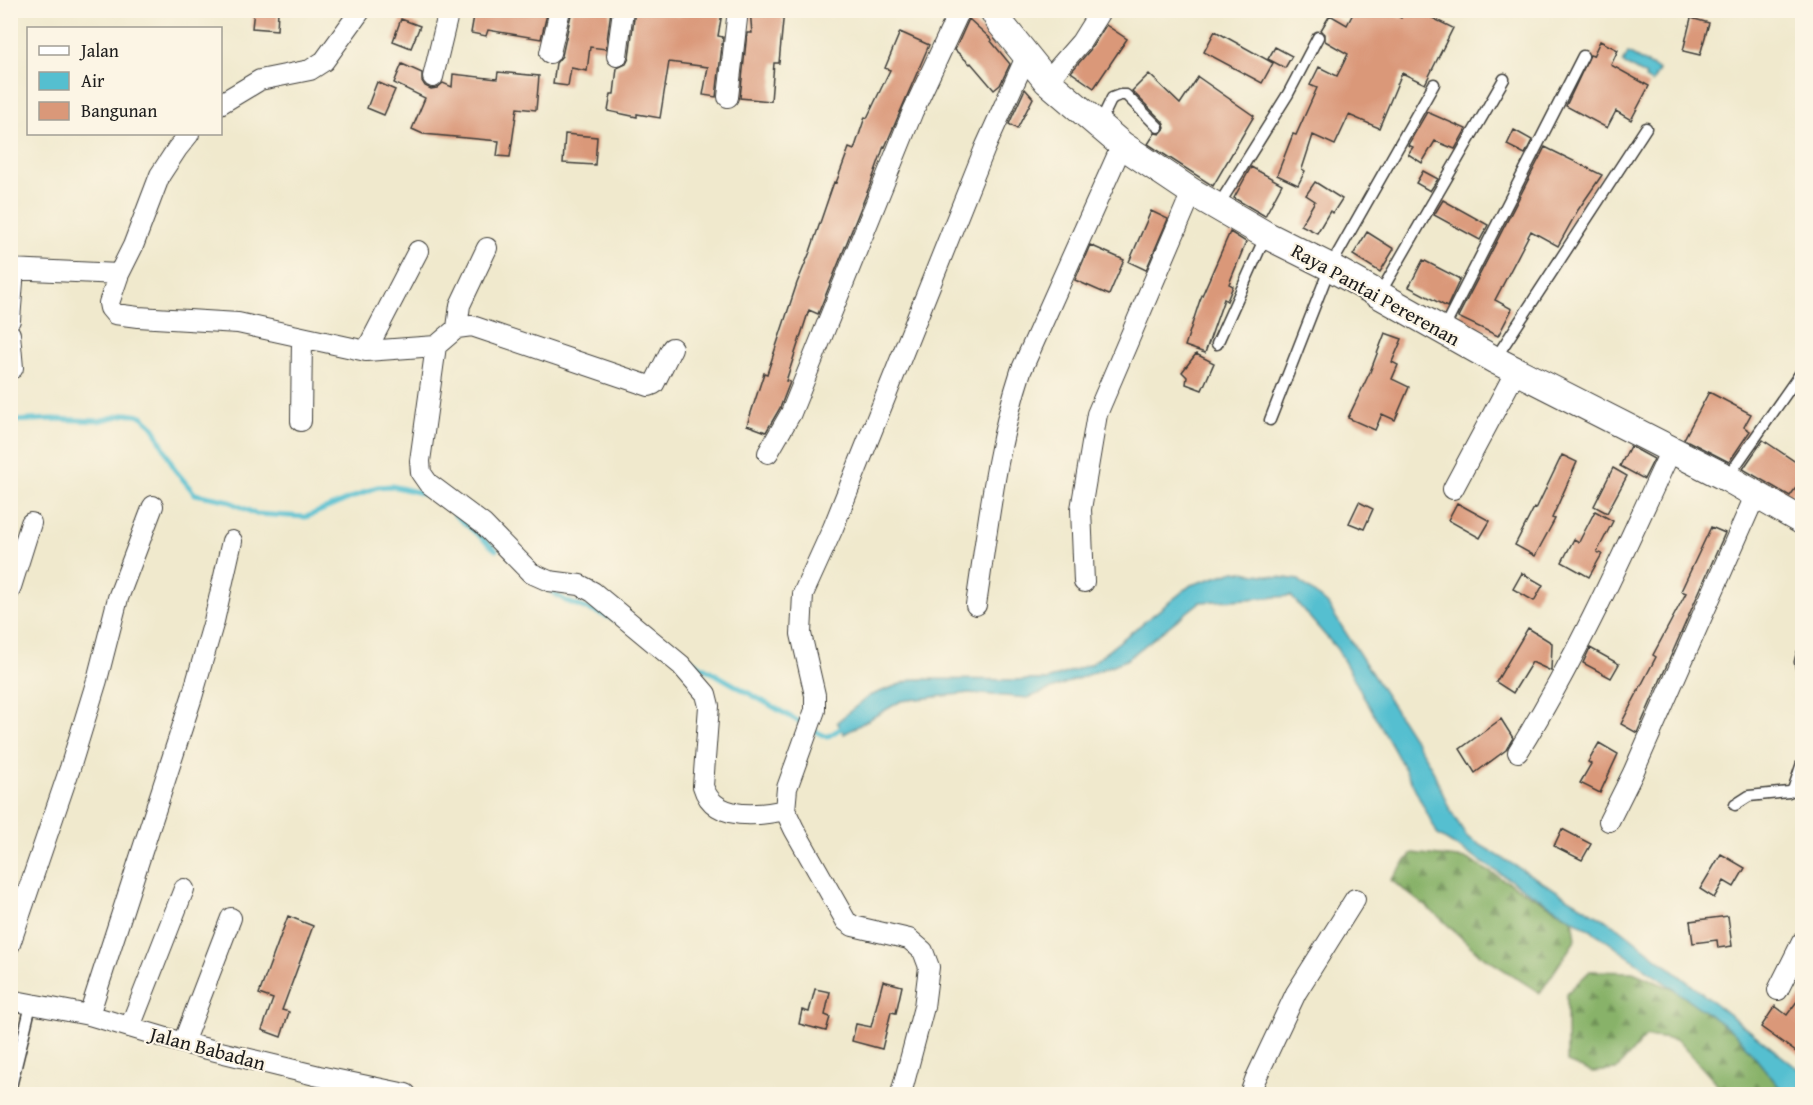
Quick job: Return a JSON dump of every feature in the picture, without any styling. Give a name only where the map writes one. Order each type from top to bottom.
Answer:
[{"type":"street","points":[[222,103],[261,80],[317,67],[324,61],[361,10]]},
{"type":"street","points":[[434,77],[449,10]]},
{"type":"street","points":[[550,53],[560,10]]},
{"type":"street","points":[[617,56],[622,10]]},
{"type":"street","points":[[728,97],[738,10]]},
{"type":"street","points":[[768,453],[791,413],[913,111],[960,10]]},
{"type":"street","name":"Raya Pantai Pererenan","points":[[993,10],[1026,57],[1047,81],[1122,145],[1192,192],[1266,235],[1329,267],[1506,365],[1727,478],[1755,496],[1803,521]]},
{"type":"street","points":[[1047,81],[1081,42],[1101,10]]},
{"type":"street","points":[[901,1095],[924,1007],[928,981],[929,967],[923,951],[909,939],[853,926],[846,921],[785,810],[787,788],[815,710],[801,634],[800,613],[803,594],[833,528],[986,148],[1026,57]]},
{"type":"street","points":[[188,135],[160,176],[133,246],[119,274],[109,303],[115,314],[238,323],[366,351],[436,346],[457,328],[472,326],[649,386],[654,384],[672,348]]},
{"type":"street","points":[[976,605],[1001,441],[1014,390],[1122,145]]},
{"type":"street","points":[[1084,582],[1081,508],[1097,414],[1192,192]]},
{"type":"street","points":[[457,328],[460,305],[488,248]]},
{"type":"street","points":[[366,351],[417,251]]},
{"type":"street","points":[[10,320],[12,269],[119,274]]},
{"type":"street","points":[[10,334],[13,368]]},
{"type":"street","points":[[301,421],[302,337]]},
{"type":"street","points":[[436,346],[420,461],[421,474],[428,483],[483,524],[531,573],[549,581],[587,587],[681,665],[706,694],[709,706],[703,786],[706,796],[713,803],[724,810],[740,814],[760,815],[785,810]]},
{"type":"street","points":[[1453,489],[1506,365]]},
{"type":"street","points":[[1518,752],[1558,686],[1607,588],[1671,450]]},
{"type":"street","points":[[1609,821],[1638,762],[1755,496]]},
{"type":"street","points":[[10,944],[87,713],[118,597],[153,506]]},
{"type":"street","points":[[10,590],[31,524]]},
{"type":"street","points":[[89,1015],[192,697],[214,621],[232,541]]},
{"type":"street","points":[[130,1027],[184,889]]},
{"type":"street","points":[[1250,1095],[1296,993],[1354,899]]},
{"type":"street","points":[[183,1042],[231,918]]},
{"type":"street","points":[[1778,990],[1803,942]]},
{"type":"street","name":"Jalan Babadan","points":[[10,1000],[89,1015],[183,1042],[406,1095]]},
{"type":"lane","points":[[1217,207],[1288,94],[1318,37]]},
{"type":"lane","points":[[1443,331],[1583,56]]},
{"type":"lane","points":[[1378,295],[1504,79]]},
{"type":"lane","points":[[1270,420],[1329,267],[1434,84]]},
{"type":"lane","points":[[1098,126],[1112,98],[1120,94],[1126,95],[1158,127]]},
{"type":"lane","points":[[1506,365],[1646,128]]},
{"type":"lane","points":[[1217,344],[1266,235]]},
{"type":"lane","points":[[1727,478],[1803,371]]},
{"type":"lane","points":[[1803,654],[1800,662],[1803,672]]},
{"type":"lane","points":[[1735,805],[1749,796],[1789,792],[1792,790],[1803,763]]},
{"type":"lane","points":[[10,1091],[31,1005]]},
{"type":"green space","points":[[1412,853],[1467,859],[1573,919],[1576,939],[1540,993],[1479,954],[1438,916],[1391,880]]},
{"type":"green space","points":[[1590,971],[1633,972],[1677,991],[1736,1034],[1785,1094],[1726,1094],[1677,1040],[1646,1036],[1616,1070],[1592,1072],[1567,1062],[1567,993]]},
{"type":"water","points":[[1628,53],[1659,70],[1652,83],[1645,79],[1646,76],[1623,63]]},
{"type":"water","points":[[1235,571],[1299,580],[1328,605],[1431,766],[1450,810],[1467,837],[1619,928],[1802,1072],[1802,1094],[1785,1094],[1736,1034],[1600,936],[1438,835],[1408,775],[1337,649],[1291,596],[1200,602],[1126,660],[1028,698],[969,693],[901,701],[844,734],[837,722],[869,696],[914,679],[1047,680],[1091,664],[1191,585]]},
{"type":"building","points":[[254,10],[278,11],[277,30],[252,28]]},
{"type":"building","points":[[475,10],[548,10],[541,39],[488,30],[486,36],[471,33]]},
{"type":"building","points":[[572,10],[611,10],[606,49],[590,47],[587,71],[571,68],[568,86],[553,84],[556,63],[562,56]]},
{"type":"building","points":[[635,10],[649,10],[680,16],[681,10],[709,10],[722,13],[718,36],[723,37],[716,97],[703,95],[708,67],[669,62],[660,118],[637,114],[637,117],[608,111],[611,94],[614,94],[617,68],[626,64],[629,58]]},
{"type":"building","points":[[750,10],[784,10],[779,63],[774,63],[771,101],[740,98],[747,33],[752,33]]},
{"type":"building","points":[[1355,10],[1388,10],[1401,18],[1405,10],[1416,10],[1453,28],[1425,84],[1402,73],[1379,128],[1349,115],[1335,145],[1313,135],[1302,169],[1305,171],[1298,185],[1277,175],[1293,134],[1296,135],[1317,88],[1310,85],[1319,67],[1337,76],[1348,54],[1325,41],[1325,34],[1321,30],[1330,15],[1347,25]]},
{"type":"building","points":[[1691,18],[1709,23],[1700,55],[1683,51]]},
{"type":"building","points":[[401,19],[420,26],[411,48],[393,41]]},
{"type":"building","points":[[969,19],[992,40],[1010,64],[1000,85],[994,90],[971,63],[955,50]]},
{"type":"building","points":[[1106,25],[1127,39],[1094,88],[1071,72],[1090,50]]},
{"type":"building","points":[[1215,31],[1273,63],[1262,83],[1204,52]]},
{"type":"building","points":[[900,32],[929,45],[884,146],[818,314],[809,310],[786,381],[790,382],[780,408],[766,432],[747,425],[764,373],[767,374],[834,182],[836,183],[849,148],[854,150],[865,117],[867,118],[890,70],[885,68]]},
{"type":"building","points":[[1600,41],[1618,50],[1611,65],[1649,86],[1631,120],[1616,111],[1607,128],[1566,106],[1590,55],[1593,56]]},
{"type":"building","points":[[1275,47],[1292,56],[1285,68],[1268,59]]},
{"type":"building","points":[[402,64],[422,73],[422,81],[431,89],[443,83],[452,87],[453,74],[497,79],[498,72],[539,76],[536,110],[517,108],[510,157],[497,156],[499,141],[423,134],[412,129],[425,98],[394,83]]},
{"type":"building","points":[[1149,74],[1180,104],[1198,77],[1254,116],[1213,186],[1148,144],[1155,133],[1160,134],[1165,128],[1163,122],[1132,91]]},
{"type":"building","points":[[377,82],[395,90],[384,115],[367,108]]},
{"type":"building","points":[[1025,89],[1033,98],[1017,129],[1009,124]]},
{"type":"building","points":[[1427,112],[1466,129],[1455,149],[1435,141],[1422,163],[1408,154],[1413,147],[1408,145]]},
{"type":"building","points":[[1514,130],[1532,140],[1525,154],[1507,145]]},
{"type":"building","points":[[565,134],[597,137],[595,165],[563,163]]},
{"type":"building","points":[[1545,147],[1602,175],[1578,210],[1558,246],[1531,231],[1495,300],[1512,309],[1498,336],[1458,317]]},
{"type":"building","points":[[1251,167],[1282,184],[1265,216],[1234,198]]},
{"type":"building","points":[[1423,171],[1438,179],[1430,191],[1416,183]]},
{"type":"building","points":[[1315,182],[1342,199],[1333,213],[1330,211],[1317,233],[1301,225],[1315,201],[1306,195]]},
{"type":"building","points":[[1443,200],[1488,225],[1480,240],[1434,215]]},
{"type":"building","points":[[1151,211],[1168,219],[1146,270],[1129,262]]},
{"type":"building","points":[[1230,232],[1246,242],[1229,284],[1233,286],[1227,301],[1224,299],[1205,353],[1185,346],[1200,300]]},
{"type":"building","points":[[1367,232],[1394,249],[1380,272],[1353,255]]},
{"type":"building","points":[[1090,245],[1124,260],[1109,295],[1075,280]]},
{"type":"building","points":[[1423,260],[1460,279],[1447,307],[1409,287]]},
{"type":"building","points":[[1385,333],[1402,339],[1392,362],[1398,365],[1392,379],[1409,387],[1395,420],[1382,414],[1375,430],[1348,418],[1370,372]]},
{"type":"building","points":[[1196,354],[1214,363],[1202,390],[1186,384],[1187,377],[1182,372]]},
{"type":"building","points":[[1709,392],[1751,414],[1744,427],[1750,431],[1729,462],[1684,439]]},
{"type":"building","points":[[1763,440],[1803,467],[1803,478],[1790,496],[1743,469]]},
{"type":"building","points":[[1630,446],[1654,459],[1644,479],[1620,466]]},
{"type":"building","points":[[1562,455],[1577,462],[1552,518],[1555,519],[1535,556],[1515,545],[1534,508],[1536,509]]},
{"type":"building","points":[[1613,468],[1627,476],[1607,513],[1594,506]]},
{"type":"building","points":[[1359,502],[1373,509],[1364,529],[1349,523]]},
{"type":"building","points":[[1457,503],[1490,521],[1480,538],[1448,520]]},
{"type":"building","points":[[1595,511],[1613,521],[1597,552],[1602,554],[1589,577],[1562,562],[1574,539],[1579,542]]},
{"type":"building","points":[[1711,527],[1725,533],[1637,733],[1621,724],[1656,657],[1653,655],[1686,593],[1681,591]]},
{"type":"building","points":[[1522,573],[1543,585],[1534,601],[1513,589]]},
{"type":"building","points":[[1528,628],[1552,643],[1551,671],[1532,662],[1513,693],[1496,682]]},
{"type":"building","points":[[1590,648],[1619,664],[1611,678],[1583,663]]},
{"type":"building","points":[[1501,719],[1513,738],[1506,750],[1475,773],[1460,749]]},
{"type":"building","points":[[1599,743],[1618,754],[1600,793],[1580,783]]},
{"type":"building","points":[[1562,829],[1591,844],[1582,860],[1554,846]]},
{"type":"building","points":[[1721,854],[1745,868],[1734,887],[1724,881],[1714,898],[1700,889]]},
{"type":"building","points":[[288,916],[313,926],[282,1010],[289,1012],[281,1037],[262,1030],[273,999],[259,994]]},
{"type":"building","points":[[1728,916],[1732,946],[1718,948],[1717,940],[1693,943],[1690,921]]},
{"type":"building","points":[[883,981],[902,986],[896,1013],[891,1012],[882,1049],[852,1041],[856,1024],[871,1027]]},
{"type":"building","points":[[815,989],[830,992],[825,1015],[830,1017],[826,1031],[799,1024],[802,1010],[809,1012]]},
{"type":"building","points":[[1803,993],[1803,1057],[1761,1027],[1775,1006],[1787,1015]]},
{"type":"waterway","points":[[10,421],[53,419],[98,421],[127,414],[142,416],[153,426],[175,470],[195,494],[226,500],[256,514],[306,517],[377,487],[392,486],[429,495]]},
{"type":"waterway","points":[[455,515],[496,550]]},
{"type":"waterway","points":[[546,588],[566,601],[614,619]]},
{"type":"waterway","points":[[685,657],[805,725]]},
{"type":"waterway","points":[[813,730],[827,737],[846,725]]}]
